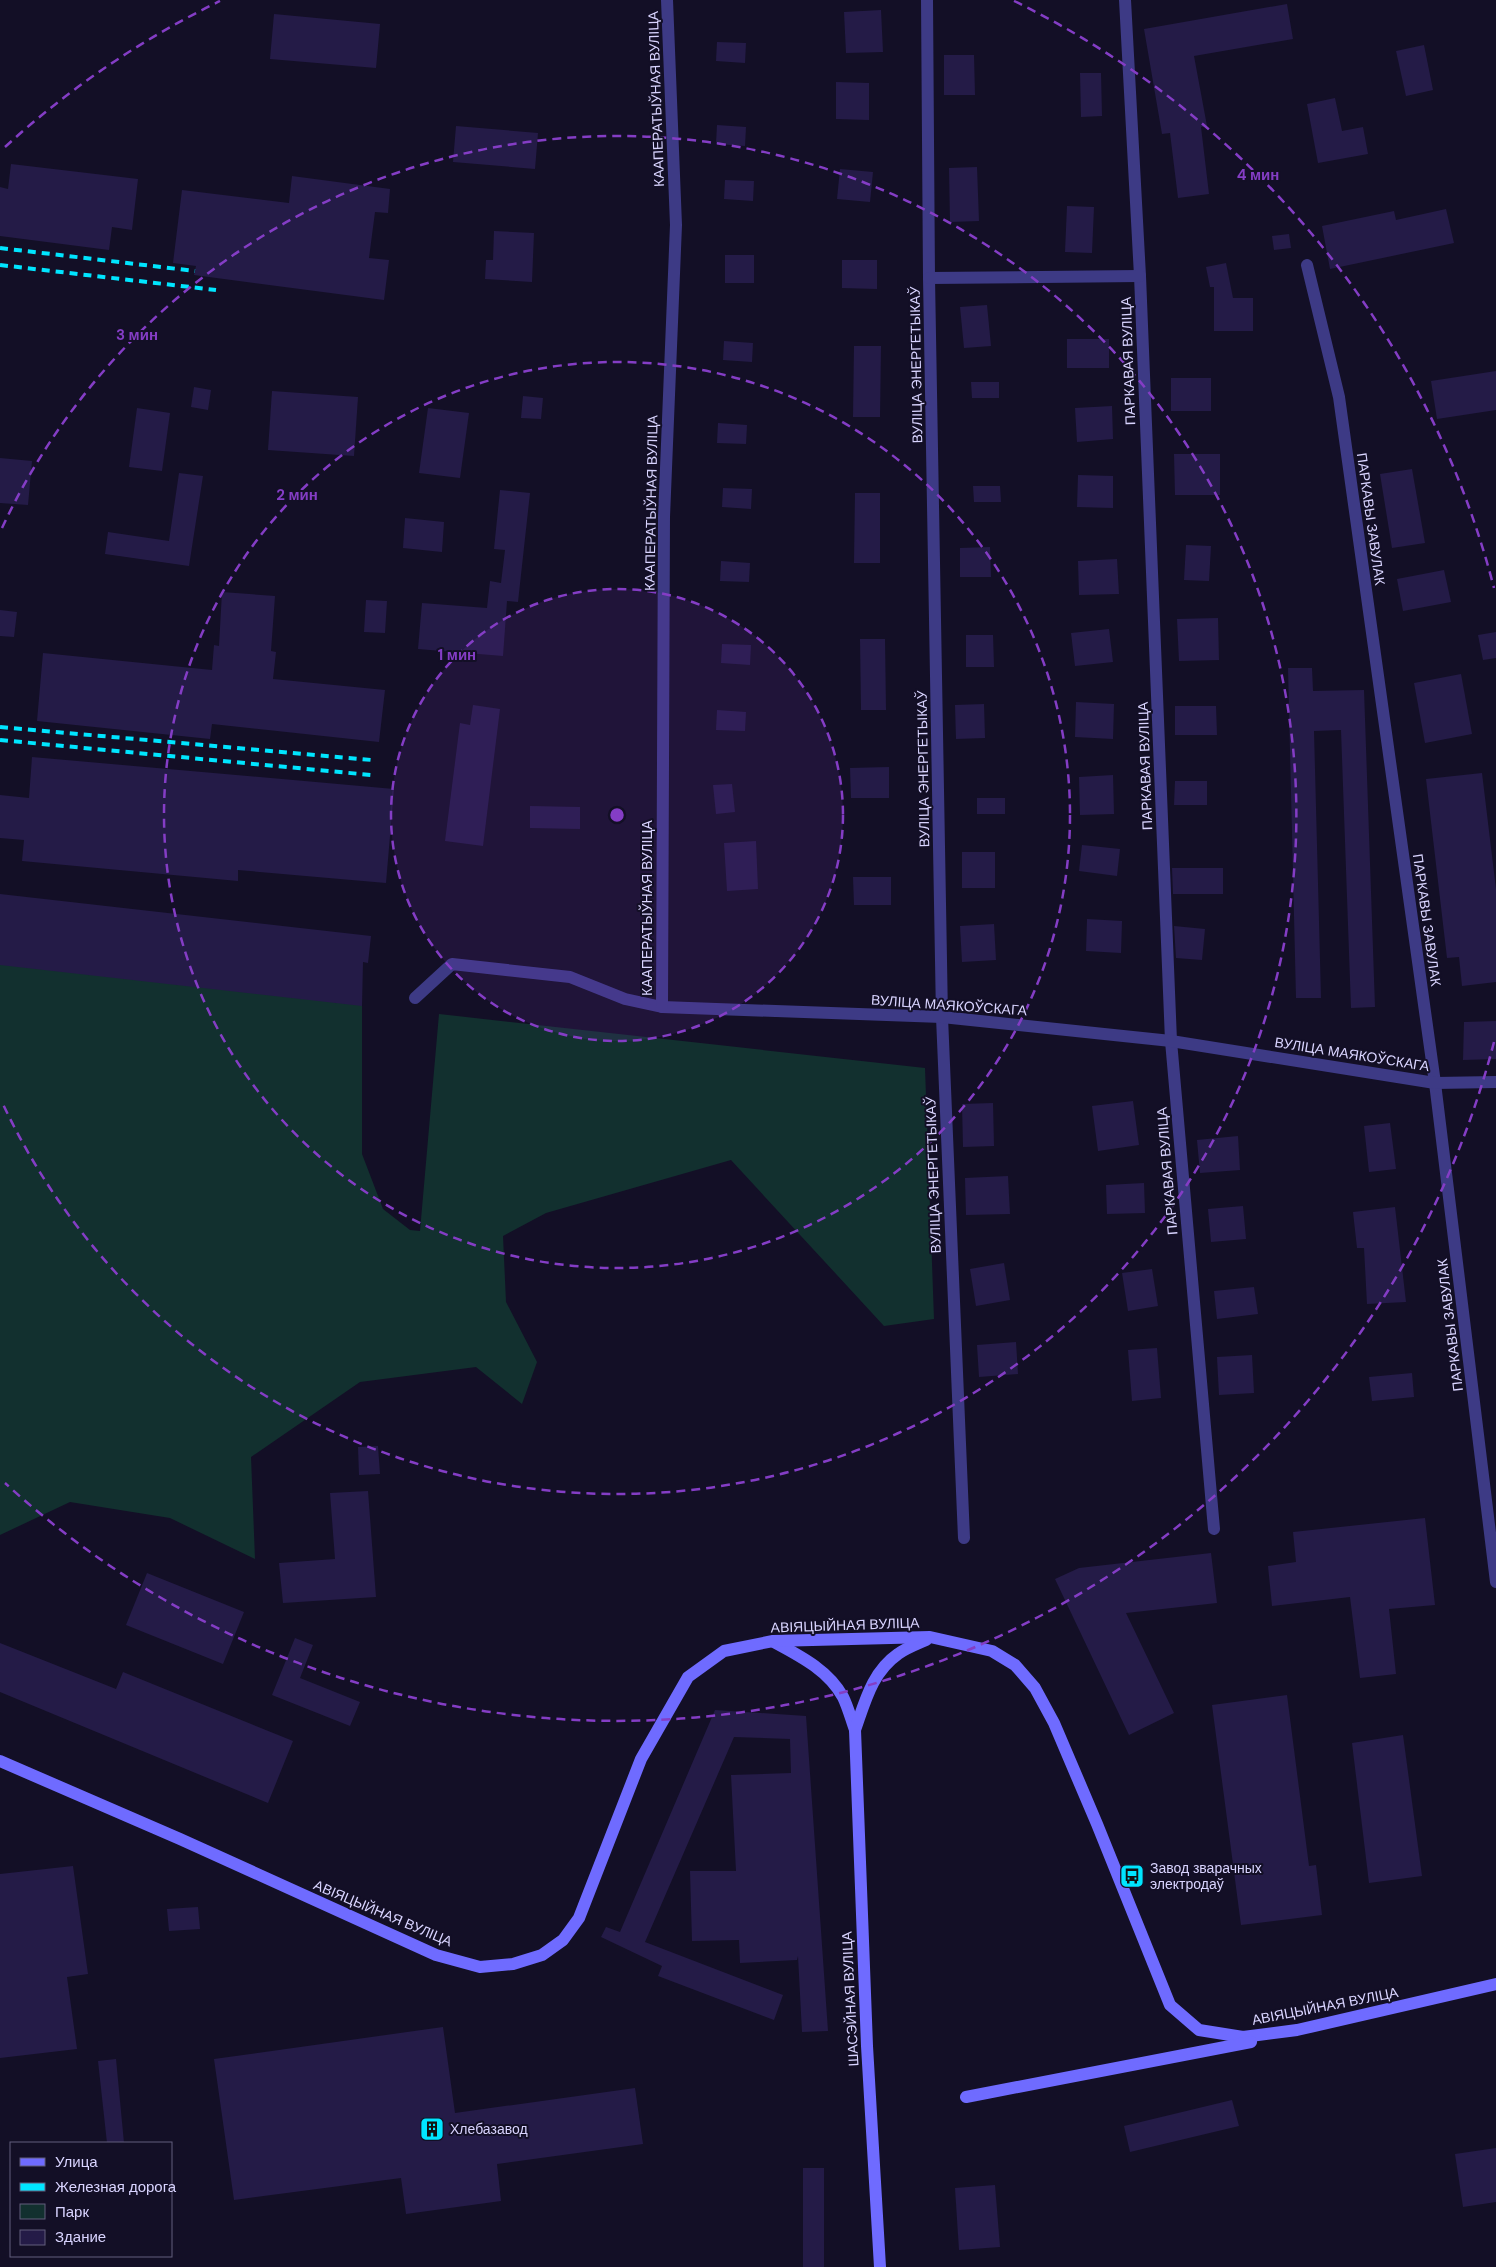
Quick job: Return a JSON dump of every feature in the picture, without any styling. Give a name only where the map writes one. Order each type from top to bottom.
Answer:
[{"type":"main road","name":"АВІЯЦЫЙНАЯ ВУЛІЦА","points":[[0,1761],[180,1839],[436,1956],[480,1967],[513,1964],[542,1955],[563,1940],[579,1918],[641,1759],[688,1677],[724,1651],[773,1641],[930,1638],[992,1651],[1015,1666],[1036,1688],[1054,1723],[1090,1807],[1170,2005],[1199,2030],[1243,2038],[1297,2030],[1496,1984]]},
{"type":"main road","points":[[855,1730],[868,1692],[879,1671],[898,1654],[930,1638]]},
{"type":"main road","points":[[773,1641],[805,1658],[828,1677],[843,1697],[855,1730]]},
{"type":"main road","name":"ШАСЭЙНАЯ ВУЛІЦА","points":[[855,1730],[867,2046],[880,2267]]},
{"type":"main road","points":[[966,2097],[1268,2039],[1297,2030]]},
{"type":"street","name":"КААПЕРАТЫЎНАЯ ВУЛІЦА","points":[[662,1007],[664,517],[676,226],[667,0]]},
{"type":"street","name":"ВУЛІЦА ЭНЕРГЕТЫКАЎ","points":[[927,0],[929,278],[942,1017],[964,1538]]},
{"type":"street","name":"ПАРКАВАЯ ВУЛІЦА","points":[[1125,0],[1140,276],[1171,1041],[1214,1529]]},
{"type":"street","name":"ПАРКАВЫ ЗАВУЛАК","points":[[1307,265],[1339,397],[1435,1083],[1496,1582]]},
{"type":"street","points":[[929,278],[1140,276]]},
{"type":"street","name":"ВУЛІЦА МАЯКОЎСКАГА","points":[[415,998],[452,964],[570,977],[625,999],[662,1007],[942,1017],[1171,1041],[1435,1083],[1496,1082]]},
{"type":"green space","points":[[0,952],[362,990],[362,1154],[383,1209],[410,1230],[420,1231],[439,1014],[925,1068],[934,1319],[884,1326],[731,1160],[546,1213],[503,1236],[506,1302],[537,1362],[522,1404],[476,1367],[360,1382],[251,1457],[255,1559],[170,1518],[70,1502],[0,1535]]},
{"type":"building","points":[[1287,4],[1293,39],[1194,56],[1207,126],[1201,127],[1209,194],[1178,198],[1170,133],[1162,134],[1144,29]]},
{"type":"building","points":[[881,10],[883,52],[846,53],[844,12]]},
{"type":"building","points":[[274,14],[380,24],[376,68],[270,59]]},
{"type":"building","points":[[717,42],[746,43],[745,63],[716,61]]},
{"type":"building","points":[[1424,45],[1433,90],[1406,96],[1396,51]]},
{"type":"building","points":[[944,55],[974,55],[975,95],[944,95]]},
{"type":"building","points":[[1080,73],[1101,73],[1102,116],[1081,117]]},
{"type":"building","points":[[836,82],[869,83],[869,120],[836,119]]},
{"type":"building","points":[[1335,98],[1342,131],[1363,127],[1368,154],[1318,163],[1307,104]]},
{"type":"building","points":[[717,125],[746,127],[745,146],[716,144]]},
{"type":"building","points":[[456,126],[538,133],[535,169],[453,162]]},
{"type":"building","points":[[11,164],[138,179],[132,230],[112,227],[109,250],[0,236],[0,187],[8,189]]},
{"type":"building","points":[[977,167],[979,221],[950,222],[949,168]]},
{"type":"building","points":[[840,169],[873,172],[870,202],[837,199]]},
{"type":"building","points":[[292,176],[390,189],[388,213],[375,212],[369,258],[389,260],[384,300],[194,275],[196,266],[173,263],[182,190],[289,203]]},
{"type":"building","points":[[725,180],[754,181],[753,201],[724,199]]},
{"type":"building","points":[[1067,206],[1094,207],[1092,253],[1065,252]]},
{"type":"building","points":[[1446,209],[1454,243],[1330,269],[1322,226],[1394,211],[1396,220]]},
{"type":"building","points":[[494,231],[534,233],[532,282],[485,279],[486,260],[493,260]]},
{"type":"building","points":[[1289,234],[1291,248],[1274,250],[1272,236]]},
{"type":"building","points":[[725,255],[754,255],[754,283],[725,283]]},
{"type":"building","points":[[842,260],[877,260],[877,289],[842,288]]},
{"type":"building","points":[[1226,263],[1233,298],[1253,298],[1253,331],[1214,331],[1214,287],[1210,287],[1206,267]]},
{"type":"building","points":[[987,305],[991,346],[964,348],[960,307]]},
{"type":"building","points":[[1067,339],[1109,339],[1109,368],[1067,368]]},
{"type":"building","points":[[724,341],[753,343],[752,362],[723,360]]},
{"type":"building","points":[[854,346],[881,346],[880,417],[853,417]]},
{"type":"building","points":[[1496,371],[1496,410],[1437,419],[1431,381]]},
{"type":"building","points":[[1171,378],[1211,378],[1211,411],[1171,411]]},
{"type":"building","points":[[971,382],[999,382],[999,398],[972,398]]},
{"type":"building","points":[[194,387],[211,390],[208,410],[191,407]]},
{"type":"building","points":[[272,391],[358,397],[354,456],[268,450]]},
{"type":"building","points":[[523,396],[543,398],[541,419],[521,418]]},
{"type":"building","points":[[1112,406],[1113,439],[1077,442],[1075,408]]},
{"type":"building","points":[[137,408],[170,413],[162,471],[129,467]]},
{"type":"building","points":[[428,408],[469,413],[460,478],[419,473]]},
{"type":"building","points":[[718,423],[747,425],[746,444],[717,443]]},
{"type":"building","points":[[1174,454],[1220,454],[1220,495],[1175,495]]},
{"type":"building","points":[[0,458],[32,461],[28,505],[0,503]]},
{"type":"building","points":[[1412,469],[1425,543],[1392,548],[1380,474]]},
{"type":"building","points":[[179,473],[203,476],[189,566],[105,554],[108,532],[169,541]]},
{"type":"building","points":[[1078,475],[1113,476],[1113,508],[1077,507]]},
{"type":"building","points":[[973,486],[1000,486],[1001,502],[974,502]]},
{"type":"building","points":[[723,488],[752,489],[751,509],[722,507]]},
{"type":"building","points":[[500,490],[530,493],[518,602],[507,601],[503,656],[418,649],[422,603],[487,608],[490,581],[501,583],[505,550],[494,549]]},
{"type":"building","points":[[855,493],[880,493],[880,563],[854,563]]},
{"type":"building","points":[[405,518],[444,522],[442,552],[403,548]]},
{"type":"building","points":[[1186,545],[1211,546],[1209,581],[1184,580]]},
{"type":"building","points":[[990,547],[991,577],[960,577],[960,548]]},
{"type":"building","points":[[1117,559],[1119,594],[1079,595],[1078,561]]},
{"type":"building","points":[[721,561],[750,563],[749,582],[720,581]]},
{"type":"building","points":[[1444,570],[1451,602],[1403,611],[1397,579]]},
{"type":"building","points":[[222,592],[275,596],[271,651],[276,652],[273,679],[385,690],[379,742],[212,724],[210,739],[37,721],[43,653],[212,670],[214,645],[219,646]]},
{"type":"building","points":[[366,600],[387,601],[385,633],[364,632]]},
{"type":"building","points":[[0,610],[17,612],[14,637],[0,636]]},
{"type":"building","points":[[1218,618],[1219,660],[1179,661],[1177,619]]},
{"type":"building","points":[[1109,629],[1113,662],[1075,666],[1071,633]]},
{"type":"building","points":[[1496,632],[1496,658],[1483,660],[1478,635]]},
{"type":"building","points":[[966,635],[993,635],[994,667],[966,667]]},
{"type":"building","points":[[860,639],[885,639],[886,710],[861,710]]},
{"type":"building","points":[[722,644],[751,645],[750,665],[721,663]]},
{"type":"building","points":[[1288,668],[1312,668],[1313,691],[1364,690],[1375,1007],[1351,1008],[1341,730],[1314,731],[1321,998],[1296,998]]},
{"type":"building","points":[[1461,674],[1472,734],[1425,743],[1414,683]]},
{"type":"building","points":[[1076,702],[1114,704],[1113,739],[1075,737]]},
{"type":"building","points":[[984,704],[985,738],[956,739],[955,705]]},
{"type":"building","points":[[473,705],[500,709],[483,846],[445,841],[460,723],[470,725]]},
{"type":"building","points":[[1175,706],[1216,706],[1217,735],[1175,735]]},
{"type":"building","points":[[717,710],[746,712],[745,731],[716,730]]},
{"type":"building","points":[[32,757],[394,789],[386,883],[238,870],[238,881],[22,861],[24,840],[0,838],[0,795],[29,798]]},
{"type":"building","points":[[889,767],[889,798],[851,798],[850,768]]},
{"type":"building","points":[[1482,773],[1496,889],[1496,982],[1462,986],[1459,957],[1447,958],[1426,779]]},
{"type":"building","points":[[1113,775],[1114,814],[1080,815],[1079,777]]},
{"type":"building","points":[[1175,781],[1207,781],[1207,805],[1174,805]]},
{"type":"building","points":[[732,784],[735,812],[716,814],[713,785]]},
{"type":"building","points":[[977,798],[1005,798],[1005,814],[977,814]]},
{"type":"building","points":[[530,806],[580,807],[580,829],[530,828]]},
{"type":"building","points":[[756,841],[758,889],[727,891],[724,843]]},
{"type":"building","points":[[1082,845],[1120,849],[1117,876],[1079,871]]},
{"type":"building","points":[[962,852],[995,852],[995,888],[962,888]]},
{"type":"building","points":[[1172,868],[1223,868],[1223,894],[1173,894]]},
{"type":"building","points":[[853,877],[891,877],[891,905],[854,905]]},
{"type":"building","points":[[0,894],[371,936],[368,963],[363,962],[362,1006],[0,965]]},
{"type":"building","points":[[1087,919],[1122,921],[1121,953],[1086,951]]},
{"type":"building","points":[[994,924],[996,960],[962,962],[960,926]]},
{"type":"building","points":[[1174,926],[1205,929],[1202,960],[1176,958]]},
{"type":"building","points":[[1496,1021],[1496,1059],[1463,1060],[1464,1022]]},
{"type":"building","points":[[1133,1101],[1139,1145],[1098,1151],[1092,1106]]},
{"type":"building","points":[[993,1103],[994,1146],[963,1147],[962,1104]]},
{"type":"building","points":[[1390,1123],[1396,1169],[1369,1172],[1364,1126]]},
{"type":"building","points":[[1238,1136],[1240,1170],[1200,1173],[1197,1140]]},
{"type":"building","points":[[1008,1176],[1010,1214],[966,1215],[965,1178]]},
{"type":"building","points":[[1144,1183],[1145,1213],[1107,1214],[1106,1185]]},
{"type":"building","points":[[1243,1206],[1246,1239],[1211,1242],[1208,1209]]},
{"type":"building","points":[[1395,1207],[1406,1302],[1367,1304],[1364,1248],[1357,1248],[1353,1212]]},
{"type":"building","points":[[1004,1263],[1010,1300],[976,1306],[970,1269]]},
{"type":"building","points":[[1152,1269],[1158,1306],[1128,1311],[1122,1273]]},
{"type":"building","points":[[1254,1287],[1258,1314],[1217,1319],[1214,1291]]},
{"type":"building","points":[[1016,1342],[1018,1374],[979,1377],[977,1345]]},
{"type":"building","points":[[1157,1348],[1161,1398],[1132,1401],[1128,1350]]},
{"type":"building","points":[[1252,1355],[1254,1393],[1219,1395],[1217,1357]]},
{"type":"building","points":[[1412,1373],[1414,1397],[1372,1401],[1369,1377]]},
{"type":"building","points":[[378,1446],[380,1474],[359,1475],[358,1447]]},
{"type":"building","points":[[368,1491],[376,1597],[283,1603],[279,1563],[335,1559],[330,1493]]},
{"type":"building","points":[[1425,1518],[1435,1605],[1389,1609],[1396,1674],[1360,1678],[1350,1597],[1272,1606],[1268,1566],[1296,1562],[1293,1532]]},
{"type":"building","points":[[1211,1553],[1217,1603],[1126,1613],[1174,1713],[1129,1735],[1055,1579],[1079,1568]]},
{"type":"building","points":[[147,1573],[244,1612],[223,1664],[126,1625]]},
{"type":"building","points":[[295,1638],[313,1645],[300,1678],[360,1702],[350,1726],[272,1695]]},
{"type":"building","points":[[0,1643],[116,1689],[123,1672],[293,1741],[268,1803],[0,1692]]},
{"type":"building","points":[[1287,1695],[1309,1866],[1316,1865],[1322,1915],[1241,1925],[1212,1705]]},
{"type":"building","points":[[715,1710],[806,1716],[828,2031],[802,2032],[798,1956],[797,1960],[740,1963],[739,1940],[692,1941],[690,1871],[736,1871],[731,1775],[791,1773],[790,1739],[734,1737],[645,1942],[783,1995],[774,2020],[658,1976],[662,1966],[601,1937],[606,1927],[620,1932]]},
{"type":"building","points":[[1403,1735],[1422,1876],[1369,1883],[1352,1743]]},
{"type":"building","points":[[73,1866],[88,1974],[67,1977],[77,2049],[0,2058],[0,1874]]},
{"type":"building","points":[[198,1907],[200,1929],[169,1931],[167,1909]]},
{"type":"building","name":"Хлебазавод","points":[[443,2027],[455,2113],[635,2088],[643,2144],[497,2164],[501,2201],[406,2214],[401,2178],[234,2200],[214,2059]]},
{"type":"building","points":[[116,2059],[124,2142],[107,2142],[98,2061]]},
{"type":"building","points":[[1232,2100],[1239,2126],[1130,2152],[1124,2126]]},
{"type":"building","points":[[1496,2148],[1496,2202],[1463,2207],[1455,2154]]},
{"type":"building","points":[[803,2168],[824,2168],[824,2267],[803,2267]]},
{"type":"building","points":[[995,2185],[1000,2247],[959,2250],[955,2188]]},
{"type":"railway","points":[[0,248],[195,271]]},
{"type":"railway","points":[[0,265],[216,290]]},
{"type":"railway","points":[[0,727],[372,760]]},
{"type":"railway","points":[[0,740],[371,775]]},
{"type":"place","name":"Завод зварачных электродаў","points":[[1132,1876]]},
{"type":"place","name":"Хлебазавод","points":[[432,2129]]}]
